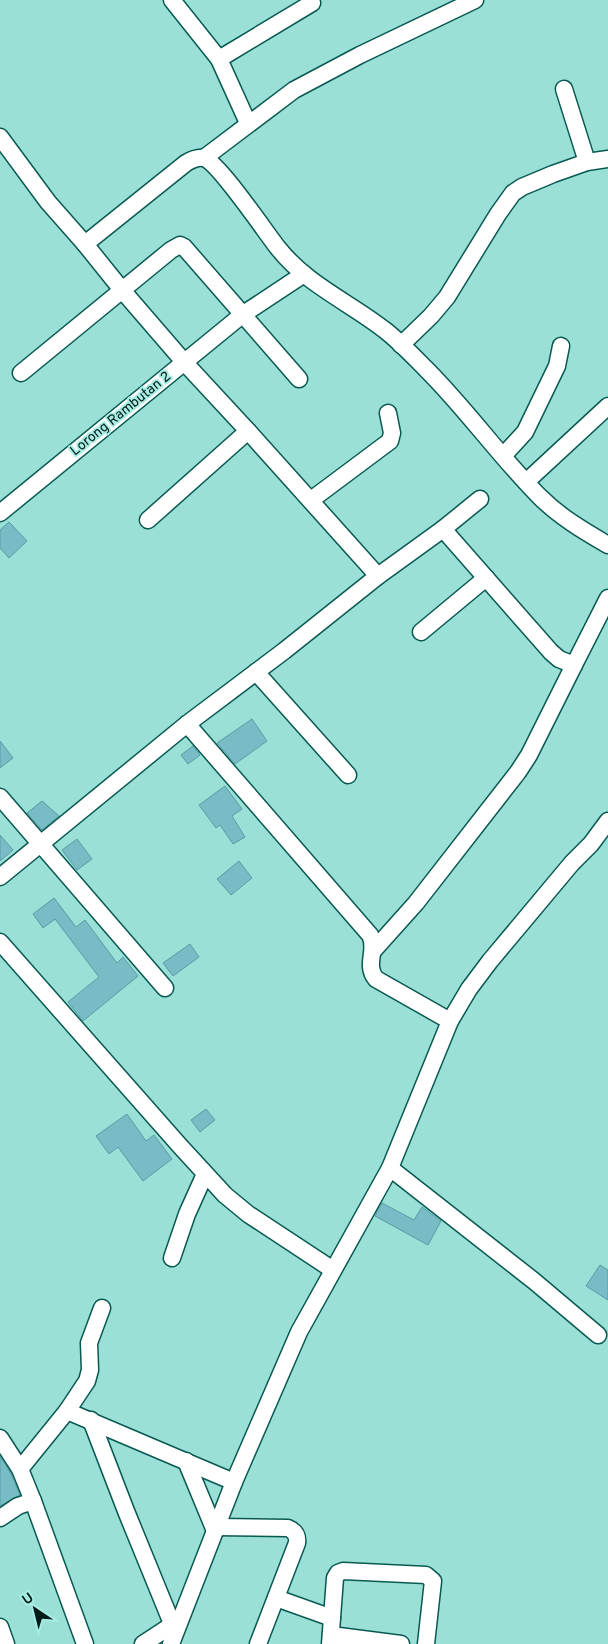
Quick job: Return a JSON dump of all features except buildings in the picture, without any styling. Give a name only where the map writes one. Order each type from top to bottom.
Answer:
[{"type":"street","points":[[172,0],[219,59],[248,123]]},
{"type":"street","points":[[204,158],[294,90],[368,50],[475,0]]},
{"type":"street","points":[[219,59],[312,4]]},
{"type":"street","points":[[564,89],[587,162]]},
{"type":"street","points":[[0,137],[48,202],[122,290],[185,363],[378,576]]},
{"type":"street","points":[[85,244],[186,163],[195,158],[204,158],[211,163],[235,190],[282,252],[304,274],[378,325],[402,345],[440,384],[541,498],[562,515],[608,546]]},
{"type":"street","points":[[402,345],[447,297],[513,193],[530,184],[587,162],[608,159]]},
{"type":"street","points":[[20,373],[171,250],[180,245],[184,247],[299,379]]},
{"type":"street","name":"Lorong Rambutan 2","points":[[0,513],[242,315],[304,274]]},
{"type":"street","points":[[503,456],[526,432],[557,366],[561,346]]},
{"type":"street","points":[[526,482],[608,406]]},
{"type":"street","points":[[311,500],[390,441],[392,433],[388,413]]},
{"type":"street","points":[[148,520],[248,431]]},
{"type":"street","points":[[0,877],[188,724],[480,499]]},
{"type":"street","points":[[443,529],[556,656],[574,665]]},
{"type":"street","points":[[421,632],[486,578]]},
{"type":"street","points":[[373,951],[416,903],[518,772],[529,755],[608,598]]},
{"type":"street","points":[[256,672],[348,775]]},
{"type":"street","points":[[188,724],[362,924],[373,940],[370,970],[376,979],[450,1021]]},
{"type":"street","points":[[0,797],[165,988]]},
{"type":"street","points":[[142,1644],[173,1633],[234,1482],[299,1332],[390,1168],[450,1021],[490,961],[572,863],[591,844],[608,821]]},
{"type":"street","points":[[0,942],[225,1195],[248,1214],[333,1270]]},
{"type":"street","points":[[390,1168],[534,1281],[598,1335]]},
{"type":"street","points":[[172,1258],[187,1214],[205,1174]]},
{"type":"street","points":[[20,1470],[68,1411],[88,1381],[90,1343],[102,1308]]},
{"type":"street","points":[[68,1411],[234,1482]]},
{"type":"street","points":[[91,1420],[173,1633]]},
{"type":"street","points":[[1,1440],[20,1470],[33,1501],[85,1644]]},
{"type":"street","points":[[186,1461],[215,1529]]},
{"type":"street","points":[[0,1518],[18,1506],[33,1501]]},
{"type":"street","points":[[215,1529],[288,1528],[295,1533],[297,1543],[258,1644]]},
{"type":"street","points":[[401,1644],[331,1640],[335,1578],[338,1573],[344,1571],[426,1575],[433,1581],[426,1644]]},
{"type":"street","points":[[276,1598],[332,1618]]},
{"type":"street","points":[[0,1627],[6,1644]]}]
